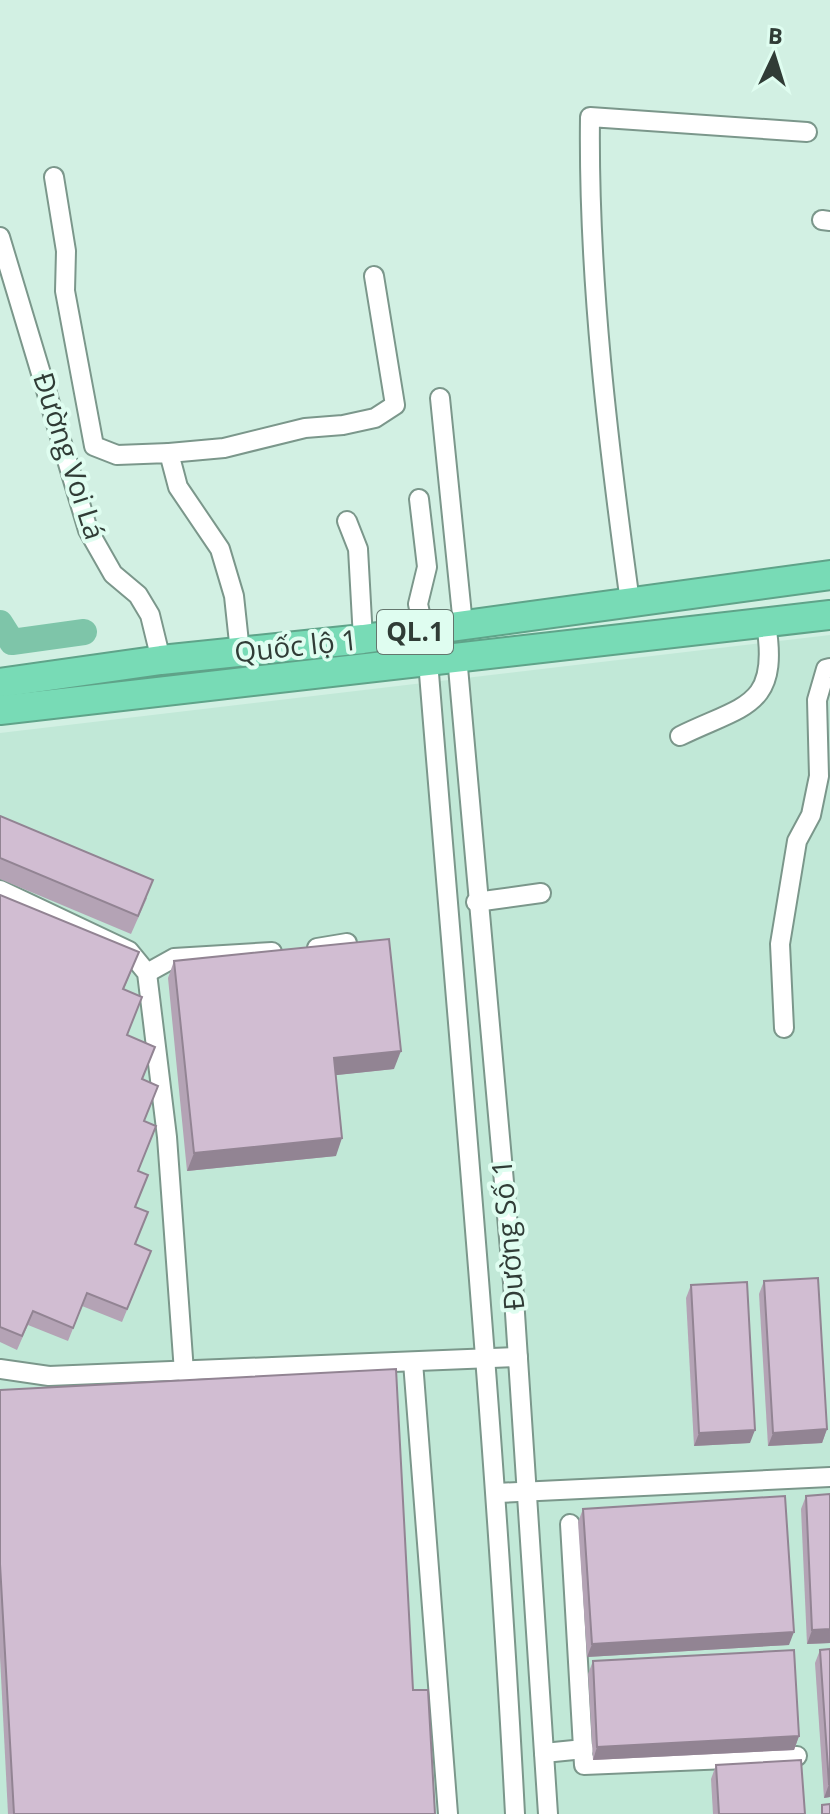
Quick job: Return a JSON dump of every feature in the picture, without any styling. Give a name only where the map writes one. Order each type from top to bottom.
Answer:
[{"type":"highway","name":"Quốc lộ 1","points":[[0,683],[161,660],[363,639],[830,575]]},
{"type":"highway","name":"Quốc lộ 1","points":[[0,710],[830,615]]},
{"type":"highway","points":[[457,626],[457,656]]},
{"type":"highway","points":[[424,631],[428,661]]},
{"type":"street","points":[[630,602],[602,360],[591,201],[590,117],[807,132]]},
{"type":"street","points":[[54,177],[66,251],[65,291],[94,446],[117,455],[224,448],[305,428],[343,425],[375,418],[395,405],[374,276]]},
{"type":"street","name":"Đường Voi Lá","points":[[0,237],[88,530],[113,574],[138,595],[150,615],[161,660]]},
{"type":"street","points":[[440,398],[457,626]]},
{"type":"street","points":[[169,453],[178,487],[220,549],[234,596],[240,652]]},
{"type":"street","points":[[419,499],[427,567],[418,604],[424,631]]},
{"type":"street","points":[[347,521],[358,549],[363,639]]},
{"type":"street","points":[[680,736],[744,708],[760,696],[769,668],[766,624]]},
{"type":"street","name":"Đường Số 1","points":[[457,656],[518,1357],[548,1814]]},
{"type":"street","name":"Đường Số 1","points":[[428,661],[497,1493],[515,1814]]},
{"type":"street","points":[[784,1028],[780,944],[787,888],[797,841],[811,815],[819,776],[817,700],[826,669],[830,668]]},
{"type":"street","points":[[0,890],[129,951],[147,973],[167,1137],[184,1372]]},
{"type":"street","points":[[476,902],[541,893]]},
{"type":"street","points":[[147,973],[174,958],[200,954],[309,949],[347,943]]},
{"type":"street","points":[[0,1369],[49,1376],[518,1357]]},
{"type":"street","points":[[413,1362],[448,1814]]},
{"type":"street","points":[[497,1493],[830,1477]]},
{"type":"street","points":[[570,1524],[584,1765],[596,1767],[797,1756]]},
{"type":"street","points":[[544,1753],[584,1749]]},
{"type":"shaded area","points":[[830,635],[830,1814],[0,1814],[0,733]]},
{"type":"building","points":[[0,816],[153,880],[138,916],[0,858]]},
{"type":"building","points":[[0,895],[139,952],[123,989],[142,997],[127,1035],[155,1047],[142,1079],[158,1086],[144,1121],[156,1126],[138,1171],[148,1175],[135,1207],[148,1212],[135,1244],[151,1251],[127,1309],[87,1293],[73,1328],[33,1311],[22,1336],[0,1327]]},
{"type":"building","points":[[389,939],[401,1051],[334,1058],[342,1138],[194,1153],[174,961]]},
{"type":"building","points":[[818,1278],[827,1429],[773,1433],[764,1281]]},
{"type":"building","points":[[747,1282],[755,1430],[699,1433],[691,1285]]},
{"type":"building","points":[[396,1369],[413,1690],[428,1690],[435,1814],[14,1814],[0,1564],[0,1390]]},
{"type":"building","points":[[830,1494],[830,1629],[812,1630],[806,1496]]},
{"type":"building","points":[[785,1496],[794,1632],[592,1644],[583,1509]]},
{"type":"building","points":[[830,1649],[830,1784],[829,1784],[820,1650]]},
{"type":"building","points":[[794,1650],[799,1736],[597,1747],[593,1661]]},
{"type":"building","points":[[801,1760],[805,1814],[719,1814],[716,1765]]},
{"type":"building","points":[[830,1804],[830,1814],[822,1814],[822,1805]]},
{"type":"waterway","points":[[0,623],[12,642],[84,632]]}]
